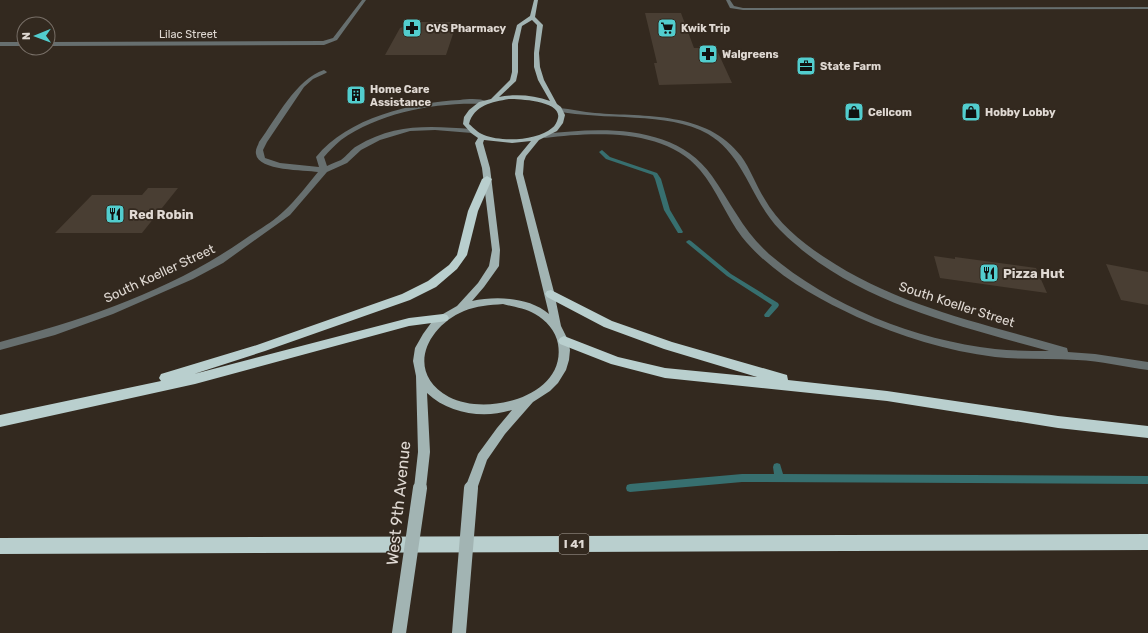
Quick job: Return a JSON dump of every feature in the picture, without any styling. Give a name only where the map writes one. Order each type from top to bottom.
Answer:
[{"type":"highway","points":[[131,392],[178,374],[261,348],[406,297],[432,284],[453,267],[462,255],[473,211],[487,179]]},
{"type":"highway","points":[[551,294],[594,318],[662,343],[810,387]]},
{"type":"highway","points":[[0,421],[195,379],[409,322],[443,318]]},
{"type":"highway","points":[[564,341],[616,362],[664,373],[887,396],[1058,422],[1148,432]]},
{"type":"highway","name":"I 41","points":[[0,546],[1148,542]]},
{"type":"main road","points":[[492,100],[514,81],[516,44],[520,25],[532,18],[536,0]]},
{"type":"main road","points":[[532,18],[540,25],[536,53],[538,72],[562,117],[560,124],[554,130],[540,137],[508,142],[482,137],[472,131],[466,124],[467,116],[473,108],[484,102],[508,97],[526,97],[541,100],[556,108]]},
{"type":"main road","points":[[460,309],[481,285],[494,266],[496,250],[494,225],[482,149],[479,143],[482,137]]},
{"type":"main road","points":[[540,137],[523,155],[520,161],[519,170],[534,234],[551,294],[556,326]]},
{"type":"main road","points":[[488,302],[503,302],[524,305],[543,313],[556,326],[564,341],[565,357],[559,373],[546,388],[528,400],[508,407],[486,410],[464,408],[446,401],[430,390],[421,377],[418,361],[421,345],[429,331],[443,318],[460,309],[488,302]]},
{"type":"main road","name":"West 9th Avenue","points":[[399,633],[424,452],[421,377]]},
{"type":"main road","points":[[459,633],[471,488],[482,458],[501,431],[528,400]]},
{"type":"street","name":"Lilac Street","points":[[56,44],[316,44],[335,39],[364,0]]},
{"type":"street","points":[[728,0],[732,7],[743,9],[1148,8]]},
{"type":"street","points":[[0,44],[16,44]]},
{"type":"street","points":[[324,72],[311,78],[302,86],[263,142],[259,151],[259,156],[263,160],[272,164],[324,170],[320,157],[342,137],[367,123],[390,115],[424,107],[472,101],[484,102]]},
{"type":"street","name":"South Koeller Street","points":[[556,108],[594,115],[634,115],[663,118],[694,126],[707,132],[730,149],[738,157],[765,206],[782,226],[822,259],[853,278],[887,296],[946,318],[1079,356]]},
{"type":"street","name":"South Koeller Street","points":[[0,346],[50,332],[109,312],[190,277],[220,261],[275,224],[297,203],[324,170],[344,161],[367,143],[389,133],[410,129],[428,128],[472,131]]},
{"type":"street","name":"South Koeller Street","points":[[540,137],[592,131],[616,132],[638,135],[672,147],[686,155],[703,169],[745,234],[756,247],[772,261],[844,307],[880,321],[953,345],[995,353],[1079,356],[1148,366]]},
{"type":"building","name":"Walgreens","points":[[645,13],[681,13],[694,48],[716,48],[732,83],[659,85],[654,63],[657,63]]},
{"type":"building","name":"CVS Pharmacy","points":[[416,22],[457,22],[446,55],[385,55],[400,28]]},
{"type":"building","name":"Red Robin","points":[[148,188],[178,188],[142,233],[55,233],[92,195],[142,195]]},
{"type":"building","name":"Pizza Hut","points":[[934,256],[955,259],[955,257],[1036,268],[1047,293],[940,278]]},
{"type":"building","points":[[1106,264],[1148,272],[1148,305],[1121,300]]},
{"type":"waterway","points":[[602,152],[608,158],[655,174],[658,179],[667,210],[680,232]]},
{"type":"waterway","points":[[689,242],[729,275],[776,305],[767,315]]},
{"type":"waterway","points":[[777,467],[779,478]]},
{"type":"waterway","points":[[630,488],[742,478],[1148,480]]},
{"type":"place","name":"CVS Pharmacy","points":[[412,28]]},
{"type":"place","name":"Kwik Trip","points":[[667,28]]},
{"type":"place","name":"Walgreens","points":[[708,54]]},
{"type":"place","name":"State Farm","points":[[806,66]]},
{"type":"place","name":"Home Care Assistance","points":[[356,95]]},
{"type":"place","name":"Cellcom","points":[[854,112]]},
{"type":"place","name":"Hobby Lobby","points":[[971,112]]},
{"type":"place","name":"Red Robin","points":[[115,214]]},
{"type":"place","name":"Pizza Hut","points":[[989,273]]}]
